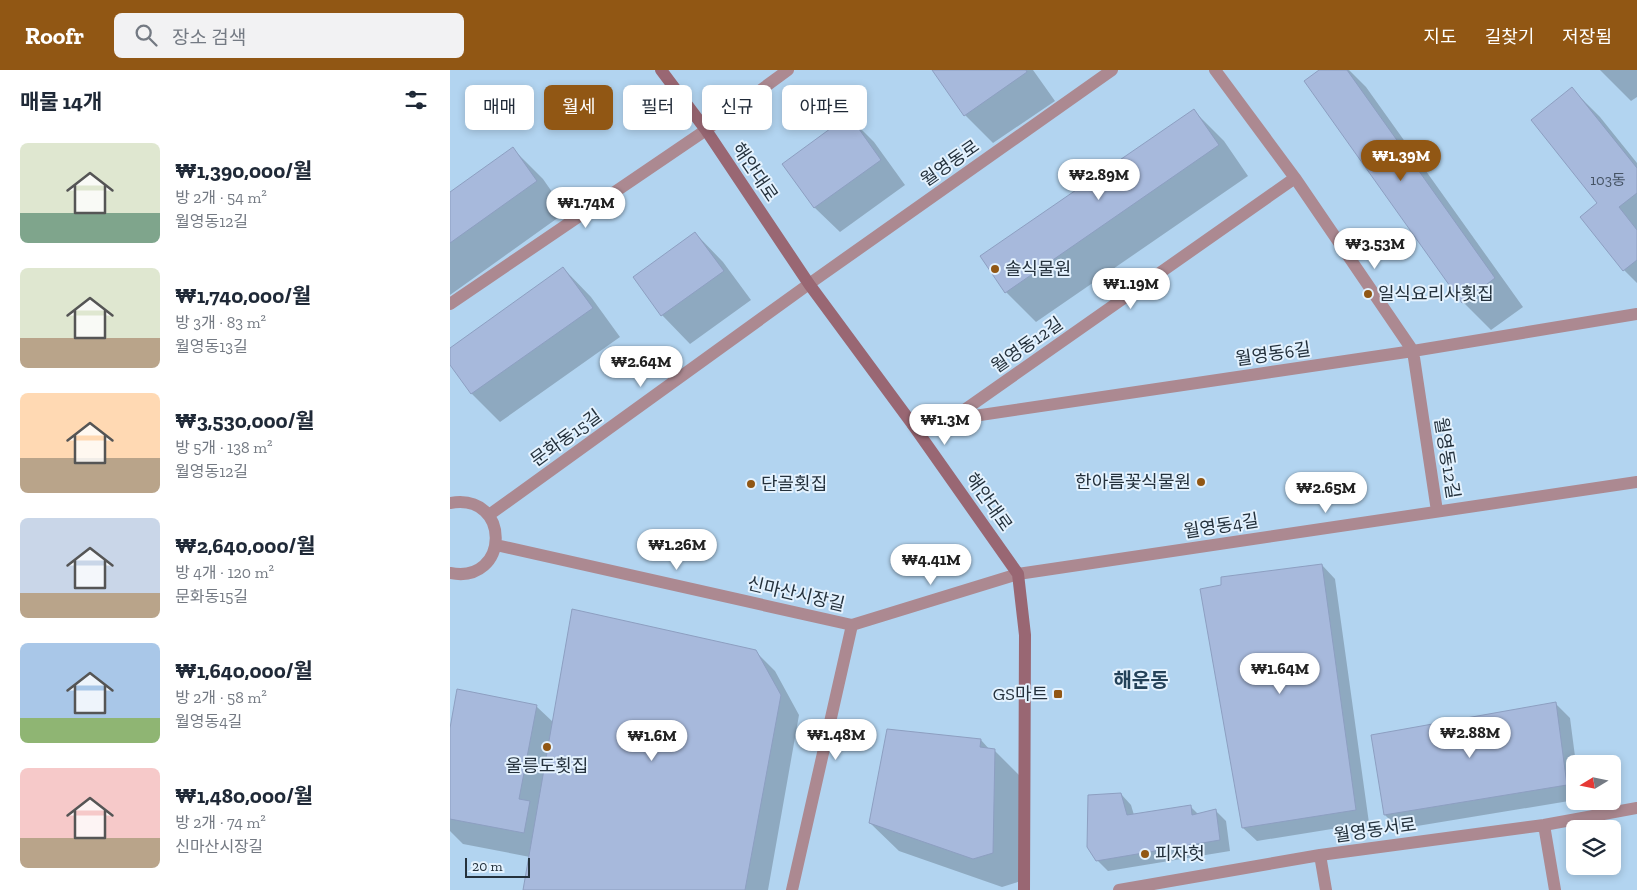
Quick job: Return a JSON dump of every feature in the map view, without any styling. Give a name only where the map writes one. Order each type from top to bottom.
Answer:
[{"type":"main road","name":"해안대로","points":[[661,70],[702,125]]},
{"type":"main road","name":"해안대로","points":[[706,130],[809,284],[913,425],[1018,574],[1025,635],[1024,890]]},
{"type":"street","points":[[768,85],[788,70]]},
{"type":"street","name":"월영동로","points":[[809,284],[1112,70]]},
{"type":"street","name":"월영동12길","points":[[1215,70],[1295,178],[1413,351],[1437,511]]},
{"type":"street","points":[[450,304],[706,130]]},
{"type":"street","name":"월영동12길","points":[[951,420],[1295,178]]},
{"type":"street","name":"문화동15길","points":[[489,515],[809,284]]},
{"type":"street","name":"월영동6길","points":[[913,425],[1413,351],[1637,314]]},
{"type":"street","name":"월영동4길","points":[[852,625],[1018,574],[1637,482]]},
{"type":"street","points":[[450,503],[461,501],[481,508],[489,515],[494,524],[496,534],[496,545],[487,563],[479,570],[464,574],[450,573]]},
{"type":"street","name":"신마산시장길","points":[[496,545],[852,625],[792,890]]},
{"type":"street","name":"월영동서로","points":[[1119,890],[1320,855],[1544,825],[1637,808]]},
{"type":"street","points":[[1544,825],[1555,890]]},
{"type":"street","points":[[1320,855],[1326,890]]},
{"type":"building","points":[[932,70],[1026,70],[1027,72],[964,116]]},
{"type":"building","points":[[1319,70],[1347,70],[1495,278],[1462,303],[1304,81]]},
{"type":"building","points":[[1572,87],[1637,168],[1637,193],[1619,207],[1637,230],[1637,260],[1623,271],[1580,217],[1597,203],[1531,120]]},
{"type":"building","points":[[1194,109],[1219,145],[1005,293],[980,256]]},
{"type":"building","points":[[828,130],[860,130],[881,160],[814,208],[782,164]]},
{"type":"building","points":[[513,147],[537,181],[450,243],[450,192]]},
{"type":"building","points":[[695,232],[724,271],[661,316],[633,277]]},
{"type":"building","points":[[563,267],[593,308],[471,394],[450,365],[450,348]]},
{"type":"building","points":[[1322,564],[1356,810],[1242,828],[1200,589],[1221,585],[1221,577]]},
{"type":"building","points":[[572,609],[756,650],[781,695],[745,890],[523,890]]},
{"type":"building","points":[[457,689],[537,705],[519,799],[530,801],[524,833],[450,819],[450,728]]},
{"type":"building","points":[[1556,702],[1566,785],[1384,815],[1371,735]]},
{"type":"building","points":[[887,729],[981,739],[980,747],[995,749],[993,853],[973,859],[869,823]]},
{"type":"building","points":[[1121,793],[1127,815],[1191,805],[1192,815],[1216,809],[1220,840],[1096,861],[1087,847],[1088,795]]},
{"type":"place","name":"솔식물원","points":[[995,269]]},
{"type":"place","name":"일식요리사횟집","points":[[1368,294]]},
{"type":"place","name":"한아름꽃식물원","points":[[1201,482]]},
{"type":"place","name":"단골횟집","points":[[751,484]]},
{"type":"place","name":"GS마트","points":[[1058,694]]},
{"type":"place","name":"울릉도횟집","points":[[547,747]]},
{"type":"place","name":"피자헛","points":[[1145,854]]},
{"type":"district","name":"해운동","points":[[1141,680]]}]
